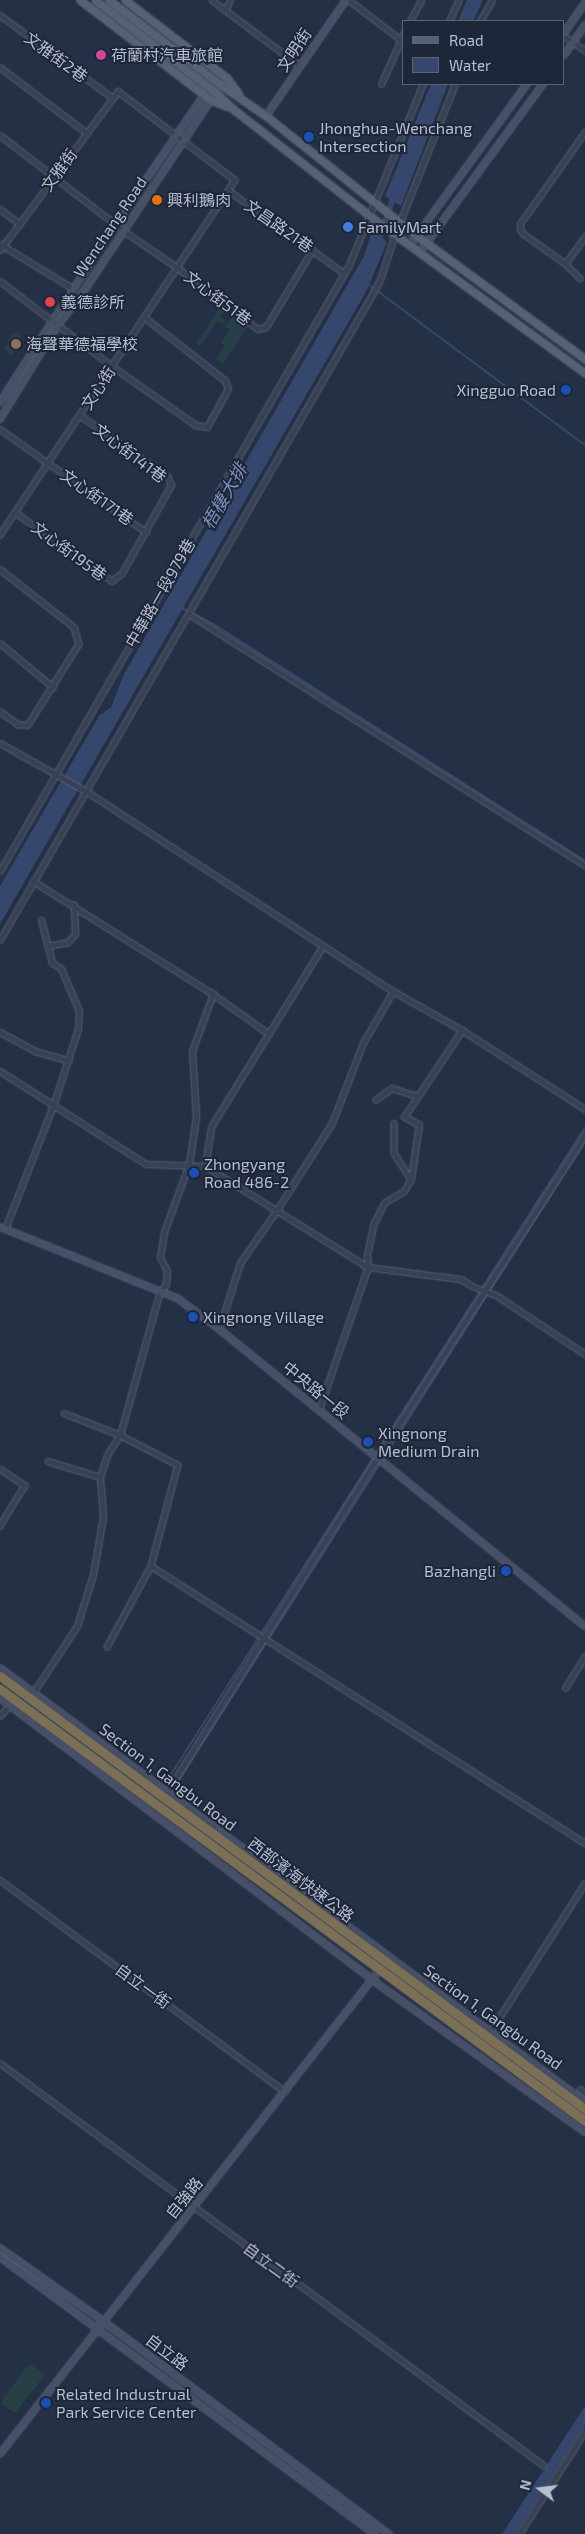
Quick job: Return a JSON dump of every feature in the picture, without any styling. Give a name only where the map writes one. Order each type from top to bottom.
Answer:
[{"type":"highway","name":"西部濱海快速公路","points":[[0,1676],[585,2109]]},
{"type":"highway","name":"西部濱海快速公路","points":[[0,1689],[584,2128]]},
{"type":"main road","points":[[80,0],[211,100],[233,108]]},
{"type":"main road","points":[[94,0],[188,71],[395,234],[585,373]]},
{"type":"main road","points":[[110,0],[193,64],[266,116],[426,243],[585,359]]},
{"type":"main road","points":[[125,0],[227,78],[241,97]]},
{"type":"street","points":[[212,0],[300,66]]},
{"type":"street","points":[[225,10],[230,0]]},
{"type":"street","points":[[347,0],[400,39]]},
{"type":"street","name":"文明街","points":[[266,116],[347,0]]},
{"type":"street","points":[[411,20],[421,0]]},
{"type":"street","points":[[449,20],[459,0]]},
{"type":"street","points":[[481,20],[492,0]]},
{"type":"street","points":[[565,33],[585,3]]},
{"type":"street","points":[[0,24],[2,17]]},
{"type":"street","name":"文雅街2巷","points":[[2,17],[113,98]]},
{"type":"street","points":[[565,54],[585,25]]},
{"type":"street","points":[[565,35],[585,50]]},
{"type":"street","points":[[381,84],[402,36]]},
{"type":"street","points":[[0,66],[86,133]]},
{"type":"street","name":"中華路一段979巷","points":[[55,772],[108,685],[357,250],[373,217],[375,202],[423,85]]},
{"type":"street","points":[[0,940],[372,295],[390,255],[395,234],[455,85]]},
{"type":"street","points":[[410,245],[526,85]]},
{"type":"street","points":[[420,252],[542,85]]},
{"type":"street","name":"文雅街","points":[[1,247],[118,90],[176,134]]},
{"type":"street","name":"Wenchang Road","points":[[0,419],[74,289],[115,225],[204,95]]},
{"type":"street","name":"Wenchang Road","points":[[0,402],[55,323],[82,294],[211,100]]},
{"type":"street","points":[[580,279],[565,264],[523,234],[520,224],[585,132]]},
{"type":"street","points":[[176,134],[184,140]]},
{"type":"street","name":"文心街51巷","points":[[0,136],[55,176],[115,225],[178,268],[258,329],[266,327],[312,250]]},
{"type":"street","name":"文昌路21巷","points":[[184,140],[235,180],[228,190],[344,273]]},
{"type":"street","name":"文心街","points":[[0,536],[228,190]]},
{"type":"street","points":[[0,209],[20,224]]},
{"type":"street","points":[[565,264],[585,236]]},
{"type":"street","points":[[1,247],[74,289]]},
{"type":"street","points":[[0,282],[112,366],[196,425],[208,427],[228,389],[225,380],[144,318]]},
{"type":"street","name":"文心街141巷","points":[[80,416],[170,480],[170,489],[122,573]]},
{"type":"street","name":"文心街171巷","points":[[0,429],[146,532]]},
{"type":"street","name":"文心街195巷","points":[[15,512],[112,581],[122,573]]},
{"type":"street","points":[[0,569],[74,627],[79,644],[28,725],[18,725],[0,712]]},
{"type":"street","points":[[189,614],[585,865]]},
{"type":"street","points":[[0,643],[53,687]]},
{"type":"street","points":[[0,743],[86,791],[393,991],[462,1030],[585,1108]]},
{"type":"street","points":[[0,871],[55,772]]},
{"type":"street","points":[[33,880],[213,994],[269,1034]]},
{"type":"street","points":[[48,946],[68,942],[75,934],[74,905]]},
{"type":"street","points":[[2,1228],[53,1106],[78,1030],[79,1011],[61,969],[52,963],[41,920]]},
{"type":"street","points":[[205,1166],[211,1127],[323,946]]},
{"type":"street","points":[[219,1328],[240,1263],[277,1210],[332,1123],[363,1043],[393,991]]},
{"type":"street","points":[[33,1693],[77,1626],[93,1575],[103,1517],[100,1478],[108,1455],[120,1435],[160,1291],[166,1285],[167,1271],[160,1258],[164,1232],[190,1164],[196,1117],[193,1102],[192,1051],[213,994]]},
{"type":"street","points":[[319,1409],[368,1267],[369,1247],[380,1210],[397,1194],[404,1192],[411,1179],[418,1125],[404,1117],[416,1096],[462,1030]]},
{"type":"street","points":[[0,1032],[35,1051],[69,1061]]},
{"type":"street","points":[[0,1071],[146,1164],[205,1166],[368,1267],[461,1279],[472,1286],[487,1290],[585,1354]]},
{"type":"street","points":[[376,1100],[392,1088],[416,1096]]},
{"type":"street","points":[[394,1123],[394,1153],[411,1179]]},
{"type":"street","points":[[154,1814],[378,1458],[585,1135]]},
{"type":"street","name":"中央路一段","points":[[2,1228],[177,1298],[219,1328],[585,1626]]},
{"type":"street","points":[[64,1413],[120,1435],[178,1464],[151,1566],[107,1647]]},
{"type":"street","points":[[48,1461],[100,1478]]},
{"type":"street","points":[[0,1470],[25,1485],[0,1526]]},
{"type":"street","points":[[151,1566],[585,1844]]},
{"type":"street","points":[[564,1688],[585,1656]]},
{"type":"street","name":"Section 1, Gangbu Road","points":[[0,1668],[585,2102]]},
{"type":"street","points":[[0,1716],[24,1686]]},
{"type":"street","points":[[0,1698],[371,1979],[584,2128]]},
{"type":"street","name":"自立一街","points":[[0,1880],[285,2092]]},
{"type":"street","points":[[490,2032],[585,1883]]},
{"type":"street","name":"自強路","points":[[0,2454],[389,1958]]},
{"type":"street","name":"自立二街","points":[[0,2063],[193,2208],[543,2465]]},
{"type":"street","points":[[580,2089],[585,2092]]},
{"type":"street","name":"自立路","points":[[0,2248],[103,2321],[389,2534]]},
{"type":"street","name":"自立路","points":[[0,2257],[375,2534]]},
{"type":"street","points":[[520,2534],[585,2431]]},
{"type":"green space","points":[[221,306],[226,309],[221,317],[225,320],[222,324],[217,321],[200,347],[196,344]]},
{"type":"green space","points":[[235,315],[250,324],[223,364],[216,359],[225,346],[221,342],[230,330],[225,326]]},
{"type":"green space","points":[[16,332],[22,336],[11,356],[5,348],[11,336]]},
{"type":"green space","points":[[28,2365],[33,2365],[45,2375],[15,2413],[2,2404],[2,2400]]},
{"type":"water","points":[[467,0],[483,0],[473,20],[458,20]]},
{"type":"water","points":[[431,85],[448,85],[401,206],[385,196]]},
{"type":"water","points":[[373,228],[387,242],[367,290],[0,924],[0,886],[99,716],[111,707],[124,674],[364,256]]},
{"type":"water","points":[[585,2406],[585,2425],[515,2534],[502,2534]]},
{"type":"waterway","name":"梧棲大排","points":[[378,243],[394,195]]},
{"type":"waterway","points":[[368,284],[585,445]]},
{"type":"waterway","points":[[182,608],[212,623],[585,861]]},
{"type":"waterway","points":[[376,1453],[585,1127]]},
{"type":"waterway","points":[[176,1785],[585,1141]]},
{"type":"waterway","points":[[166,1782],[374,1457]]},
{"type":"place","name":"荷蘭村汽車旅館","points":[[101,55]]},
{"type":"place","name":"Jhonghua-Wenchang Intersection","points":[[309,137]]},
{"type":"place","name":"興利鵝肉","points":[[157,200]]},
{"type":"place","name":"FamilyMart","points":[[348,227]]},
{"type":"place","name":"義德診所","points":[[50,302]]},
{"type":"place","name":"海聲華德福學校","points":[[16,344]]},
{"type":"place","name":"Xingguo Road","points":[[566,390]]},
{"type":"place","name":"Zhongyang Road 486-2","points":[[194,1173]]},
{"type":"place","name":"Xingnong Village","points":[[193,1317]]},
{"type":"place","name":"Xingnong Medium Drain","points":[[368,1442]]},
{"type":"place","name":"Bazhangli","points":[[506,1571]]},
{"type":"place","name":"Related Industrual Park Service Center","points":[[46,2403]]}]
